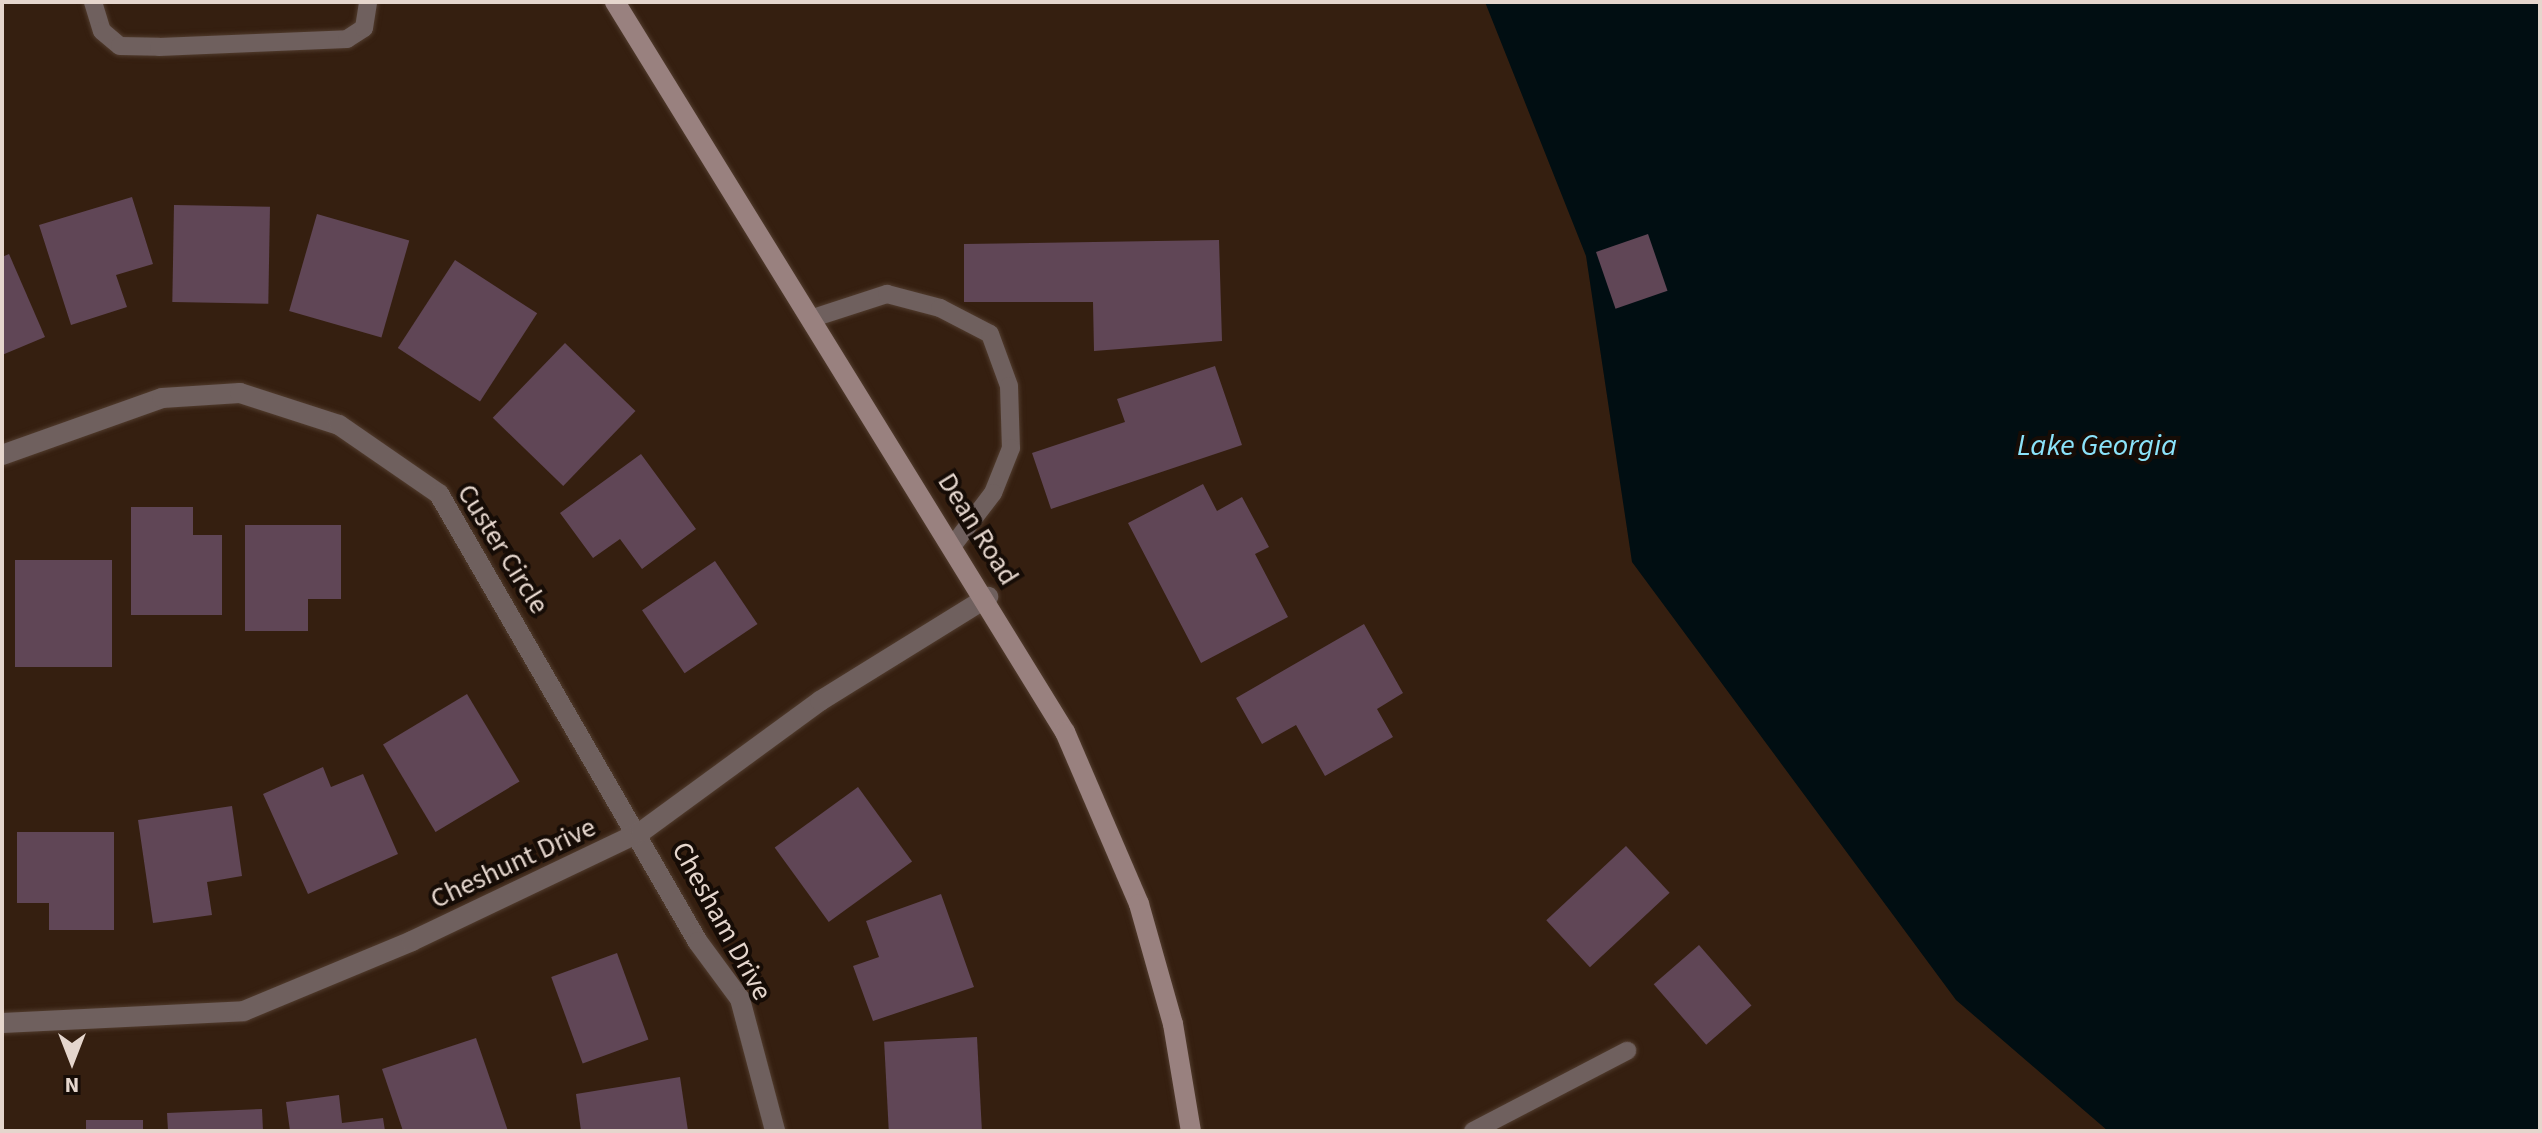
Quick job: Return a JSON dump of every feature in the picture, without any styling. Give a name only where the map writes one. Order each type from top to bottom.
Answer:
[{"type":"main road","name":"Dean Road","points":[[615,2],[988,597],[1077,755],[1126,868],[1173,1024],[1191,1131]]},
{"type":"street","name":"Custer Circle","points":[[2,455],[162,398],[240,393],[339,425],[439,494],[641,832]]},
{"type":"street","name":"Cheshunt Drive","points":[[2,1023],[244,1011],[641,832],[820,701],[988,597]]},
{"type":"street","name":"Chesham Drive","points":[[641,832],[698,942],[740,999],[775,1131]]},
{"type":"lane","points":[[93,2],[102,31],[120,46],[159,47],[347,39],[364,28],[368,2]]},
{"type":"lane","points":[[813,318],[887,294],[940,308],[990,334],[1009,386],[1011,448],[993,493],[954,544]]},
{"type":"lane","points":[[1473,1131],[1552,1084],[1627,1051]]},
{"type":"water","name":"Lake Georgia","points":[[1485,2],[2540,2],[2540,1131],[2108,1131],[1956,1000],[1632,562],[1586,256]]},
{"type":"building","points":[[132,197],[153,264],[116,275],[127,307],[71,325],[39,225]]},
{"type":"building","points":[[174,205],[270,207],[268,304],[172,302]]},
{"type":"building","points":[[317,214],[409,240],[381,338],[289,311]]},
{"type":"building","points":[[1648,234],[1668,291],[1616,309],[1596,252]]},
{"type":"building","points":[[1219,240],[1222,341],[1094,351],[1093,302],[964,302],[964,244]]},
{"type":"building","points":[[9,254],[45,337],[2,355],[2,257]]},
{"type":"building","points":[[455,260],[537,313],[480,401],[398,348]]},
{"type":"building","points":[[565,343],[635,411],[563,486],[493,418]]},
{"type":"building","points":[[1215,366],[1242,445],[1051,509],[1032,453],[1125,422],[1117,399]]},
{"type":"building","points":[[641,454],[696,529],[642,569],[620,539],[593,558],[560,513]]},
{"type":"building","points":[[1203,484],[1217,511],[1242,497],[1269,547],[1255,554],[1288,617],[1201,663],[1128,523]]},
{"type":"building","points":[[131,507],[193,507],[193,535],[222,535],[222,615],[131,615]]},
{"type":"building","points":[[245,525],[341,525],[341,599],[308,599],[308,631],[245,631]]},
{"type":"building","points":[[15,560],[112,560],[112,667],[15,667]]},
{"type":"building","points":[[715,561],[757,624],[685,673],[642,610]]},
{"type":"building","points":[[1364,624],[1403,693],[1377,709],[1393,737],[1325,776],[1296,725],[1262,744],[1236,698]]},
{"type":"building","points":[[467,694],[520,781],[436,832],[383,744]]},
{"type":"building","points":[[323,767],[331,787],[363,774],[398,854],[308,894],[263,794]]},
{"type":"building","points":[[858,787],[912,861],[829,922],[775,848]]},
{"type":"building","points":[[232,806],[242,876],[207,882],[212,915],[153,923],[138,820]]},
{"type":"building","points":[[17,832],[114,832],[114,930],[49,930],[49,903],[17,903]]},
{"type":"building","points":[[1626,846],[1670,893],[1590,967],[1546,920]]},
{"type":"building","points":[[941,894],[974,987],[873,1021],[853,966],[879,957],[866,921]]},
{"type":"building","points":[[1699,945],[1751,1005],[1706,1045],[1654,984]]},
{"type":"building","points":[[617,953],[648,1039],[583,1063],[551,977]]},
{"type":"building","points":[[977,1037],[982,1131],[889,1131],[884,1042]]},
{"type":"building","points":[[476,1038],[508,1131],[403,1131],[382,1069]]},
{"type":"building","points":[[680,1077],[688,1131],[581,1131],[576,1094]]},
{"type":"building","points":[[339,1095],[342,1123],[383,1118],[385,1131],[290,1131],[286,1102]]},
{"type":"building","points":[[262,1109],[263,1131],[168,1131],[167,1113]]},
{"type":"building","points":[[86,1120],[143,1120],[143,1131],[86,1131]]}]
